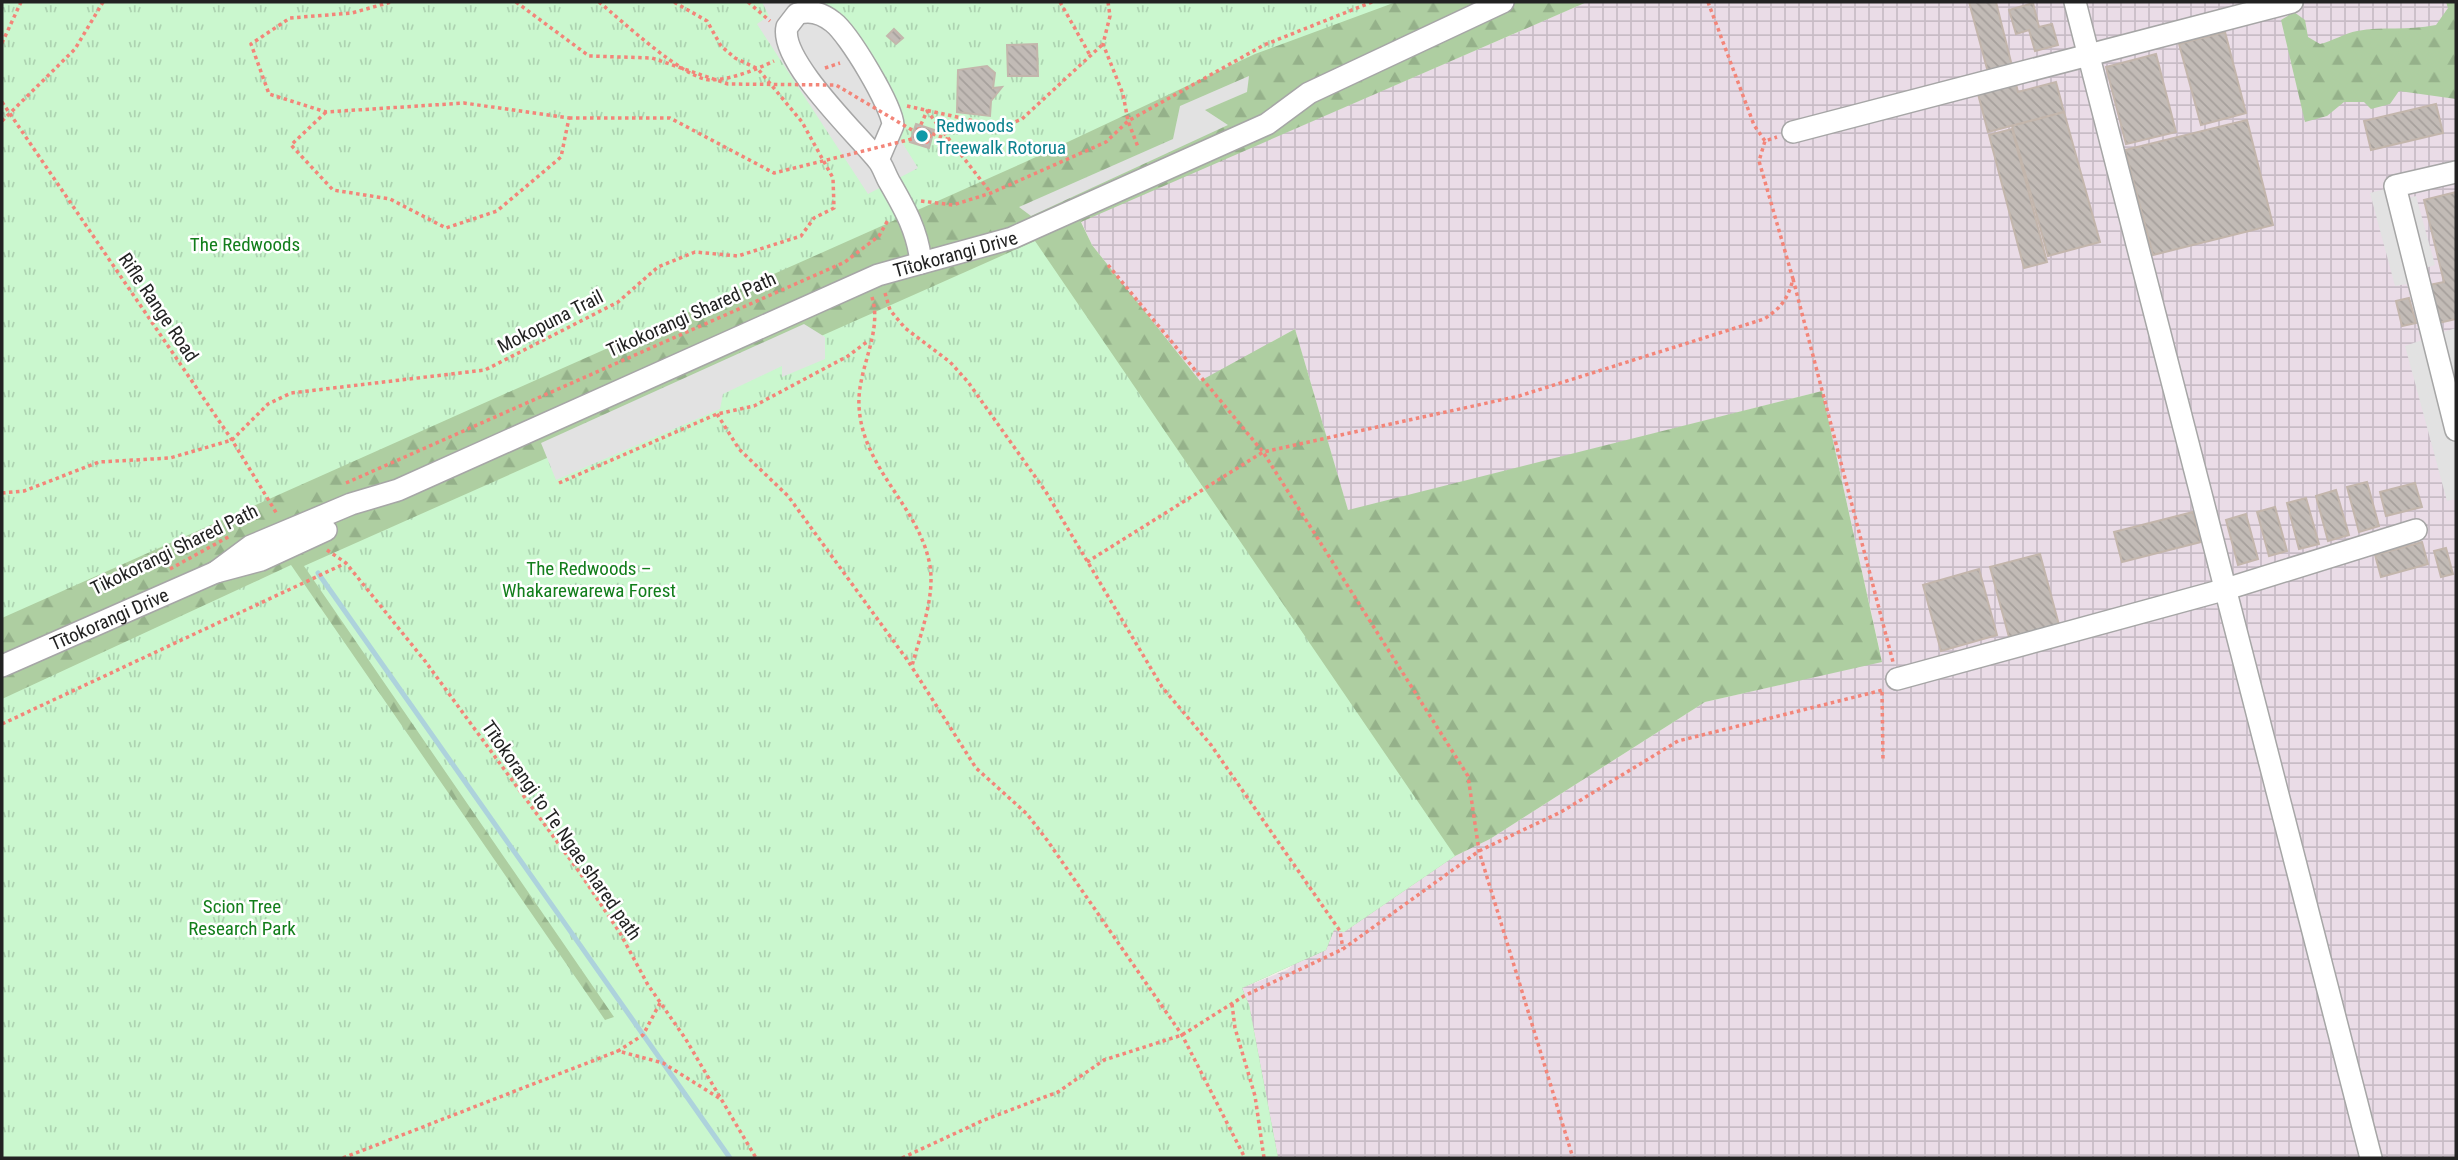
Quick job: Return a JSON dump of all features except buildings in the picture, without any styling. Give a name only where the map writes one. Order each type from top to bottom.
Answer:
[{"type":"street","name":"Tītokorangi Drive","points":[[216,572],[282,523],[398,490],[872,277],[1012,238],[1268,124],[1308,93],[1503,2]]},
{"type":"street","points":[[2075,2],[2223,590],[2371,1158]]},
{"type":"street","points":[[1793,132],[2292,2]]},
{"type":"street","points":[[878,160],[893,121],[858,57],[840,28],[818,14],[797,14],[786,32],[786,42],[844,124],[878,160],[905,206],[919,247],[921,263]]},
{"type":"street","points":[[2456,172],[2395,186],[2456,430]]},
{"type":"street","name":"Tītokorangi Drive","points":[[2,666],[216,572],[261,560],[357,517],[398,490]]},
{"type":"street","points":[[1889,685],[2223,590],[2416,530]]},
{"type":"path","points":[[2,43],[21,2]]},
{"type":"path","points":[[2,121],[75,49],[103,2]]},
{"type":"path","points":[[391,2],[352,13],[290,18],[251,44],[269,94],[326,112],[464,103],[569,118],[670,118],[774,173],[922,136]]},
{"type":"path","points":[[516,2],[589,57],[652,58],[728,84],[836,85],[922,136]]},
{"type":"path","points":[[599,2],[677,65],[708,80],[758,69],[792,54]]},
{"type":"path","name":"Mokopuna Trail","points":[[2,493],[24,491],[99,462],[170,458],[232,440],[268,404],[291,393],[485,370],[618,302],[658,267],[695,252],[738,256],[801,236],[814,218],[834,208],[833,178],[802,122],[758,69],[735,58],[721,46],[707,21],[674,2]]},
{"type":"path","points":[[748,2],[786,32]]},
{"type":"path","points":[[1060,2],[1091,57]]},
{"type":"path","points":[[900,100],[908,106],[1002,127],[1022,120],[1102,44],[1110,16],[1108,2]]},
{"type":"path","points":[[905,206],[932,201],[953,205],[991,193],[1106,142],[1128,121],[1264,45],[1372,2]]},
{"type":"path","points":[[1708,2],[1754,125],[1765,141],[1759,161],[1793,279],[1889,685],[1883,760]]},
{"type":"path","points":[[1102,44],[1123,94],[1128,121],[1138,147]]},
{"type":"path","points":[[807,75],[858,57]]},
{"type":"path","name":"Rifle Range Road","points":[[2,102],[232,440],[282,523]]},
{"type":"path","points":[[922,136],[924,130],[930,135],[924,144],[915,139],[928,111]]},
{"type":"path","points":[[928,111],[991,193]]},
{"type":"path","points":[[326,112],[291,145],[332,190],[390,199],[446,228],[497,211],[561,157],[569,118]]},
{"type":"path","points":[[918,130],[950,140]]},
{"type":"path","name":"Tikokorangi Shared Path","points":[[336,488],[845,262],[866,249],[879,236],[890,215],[905,206]]},
{"type":"path","points":[[1108,265],[1263,452],[1468,776],[1479,851],[1573,1158]]},
{"type":"path","points":[[872,277],[877,324],[869,340],[859,405],[864,438],[876,466],[915,528],[930,566],[930,592],[912,667]]},
{"type":"path","points":[[872,277],[890,310],[905,328],[950,362],[968,382],[1046,492],[1162,687],[1211,745],[1340,931],[1343,949]]},
{"type":"path","points":[[1087,562],[1263,452],[1519,396],[1764,319],[1779,310],[1788,297],[1793,279]]},
{"type":"path","points":[[559,482],[717,414],[754,407],[848,356],[869,340]]},
{"type":"path","points":[[717,414],[739,449],[788,496],[912,667],[976,768],[1027,814],[1047,840],[1182,1035],[1245,1158]]},
{"type":"path","name":"Tikokorangi Shared Path","points":[[266,519],[282,523],[288,509]]},
{"type":"path","name":"Tikokorangi Shared Path","points":[[164,573],[234,534]]},
{"type":"path","name":"Tītokorangi to Te Ngae shared path","points":[[325,548],[346,563],[425,661],[580,873],[620,933],[756,1158]]},
{"type":"path","points":[[2,724],[346,563]]},
{"type":"path","points":[[902,1158],[984,1120],[1058,1092],[1104,1060],[1182,1035],[1232,1004],[1343,949],[1479,851],[1561,812],[1678,741],[1889,685]]},
{"type":"path","points":[[343,1158],[618,1051],[643,1035],[660,1003]]},
{"type":"path","points":[[1232,1004],[1235,1028],[1255,1096],[1264,1158]]},
{"type":"path","points":[[618,1051],[663,1063],[721,1099]]},
{"type":"shaded area","points":[[762,2],[819,2],[850,59],[918,168],[868,194],[757,24],[769,16]]},
{"type":"shaded area","points":[[1587,2],[2456,2],[2456,1158],[1278,1158],[1249,1005],[1242,988],[1287,970],[1334,930],[1344,932],[1455,856],[1490,839],[1705,702],[1882,661],[1822,391],[1348,511],[1295,329],[1201,382],[1092,245],[1081,221]]},
{"type":"shaded area","points":[[1249,76],[1247,92],[1205,110],[1228,125],[1031,216],[1019,207],[1173,139],[1180,106]]},
{"type":"shaded area","points":[[2385,189],[2389,203],[2416,196],[2435,265],[2419,270],[2437,334],[2456,328],[2456,499],[2447,501],[2405,346],[2422,340],[2407,284],[2395,286],[2370,193]]},
{"type":"shaded area","points":[[804,324],[825,337],[825,359],[782,377],[782,366],[723,394],[720,409],[556,480],[541,443]]},
{"type":"green space","name":"The Redwoods – Whakarewarewa Forest","points":[[2,2],[1587,2],[1081,222],[1092,245],[1200,381],[1295,329],[1348,510],[1822,391],[1882,662],[1705,702],[1490,839],[1455,856],[1344,932],[1334,930],[1326,950],[1242,988],[1249,1005],[1278,1158],[2,1158]]},
{"type":"green space","name":"The Redwoods","points":[[2,2],[1396,2],[1255,54],[1023,163],[2,618]]},
{"type":"green space","points":[[2446,2],[2456,2],[2456,99],[2399,91],[2390,104],[2371,109],[2364,102],[2344,102],[2327,116],[2305,122],[2281,20],[2294,12],[2305,20],[2308,37],[2320,44],[2357,31],[2436,25],[2448,8]]},
{"type":"green space","name":"Scion Tree Research Park","points":[[1035,241],[1455,856],[1344,932],[1334,930],[1326,950],[1242,988],[1249,1005],[1278,1158],[2,1158],[2,699],[291,565],[605,1020],[614,1017],[304,566]]},
{"type":"waterway","points":[[318,573],[730,1158]]},
{"type":"place","name":"Redwoods Treewalk Rotorua","points":[[922,136]]}]
